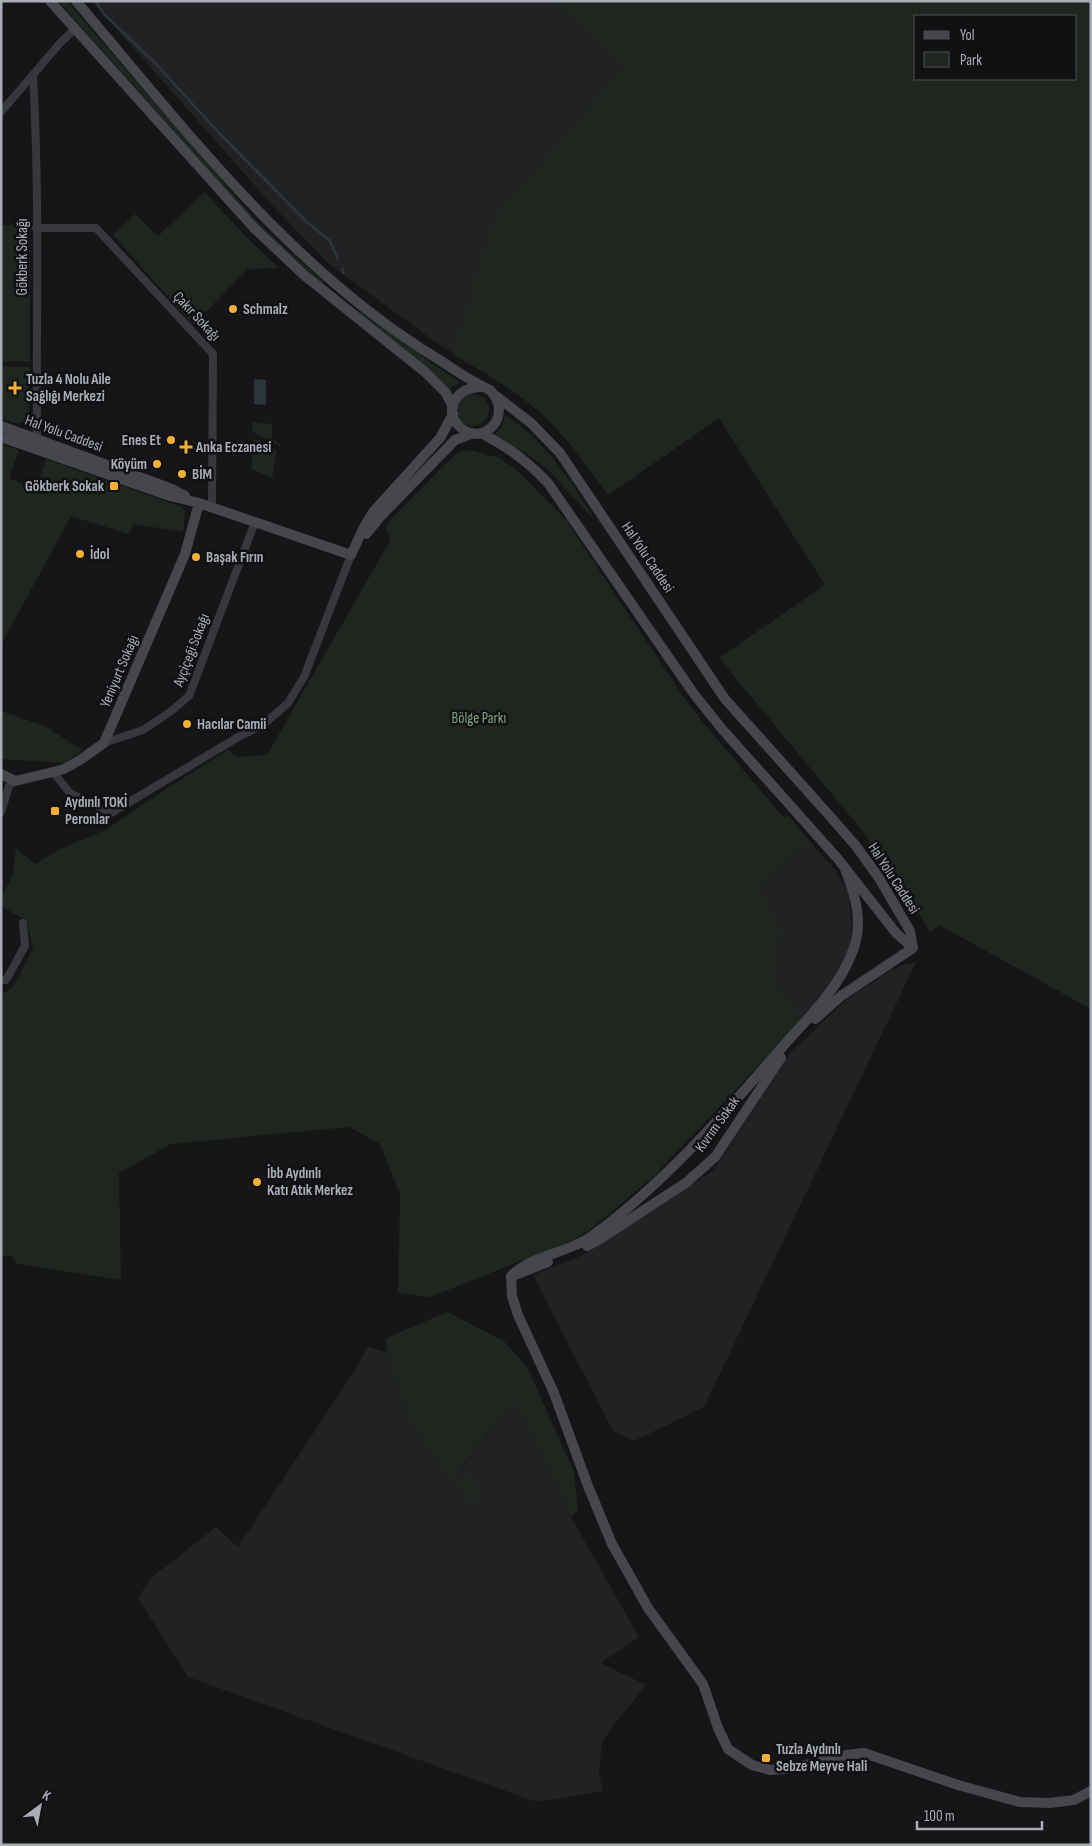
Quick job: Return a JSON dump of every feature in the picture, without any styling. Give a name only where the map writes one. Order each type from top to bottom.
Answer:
[{"type":"street","points":[[50,1],[254,228],[304,275],[425,372],[446,393],[460,427],[477,433]]},
{"type":"street","points":[[76,1],[237,188],[283,238],[377,318],[412,344],[490,390],[496,396],[500,411],[498,418],[488,430],[456,440],[380,517],[351,555]]},
{"type":"street","points":[[1,112],[61,42],[75,29]]},
{"type":"street","name":"Gökberk Sokağı","points":[[33,76],[35,114],[37,439]]},
{"type":"street","name":"Çakır Sokağı","points":[[36,228],[96,228],[213,354],[212,508]]},
{"type":"street","points":[[53,772],[70,793],[111,813],[240,736],[262,725],[288,703],[304,678],[351,555],[363,529],[374,512],[440,438],[453,410],[455,399],[460,393],[467,388],[483,387]]},
{"type":"street","name":"Hal Yolu Caddesi","points":[[496,396],[531,423],[560,453],[725,699],[856,846],[879,878],[910,931],[913,948]]},
{"type":"street","name":"Hal Yolu Caddesi","points":[[1,426],[172,489],[212,508],[351,555]]},
{"type":"street","name":"Hal Yolu Caddesi","points":[[477,433],[512,450],[530,464],[548,483],[694,694],[846,869],[896,932],[913,948]]},
{"type":"street","name":"Hal Yolu Caddesi","points":[[1,437],[170,496],[199,503]]},
{"type":"street","name":"Yeniyurt Sokağı","points":[[104,743],[185,554],[199,503]]},
{"type":"street","name":"Ayçiçeği Sokağı","points":[[104,743],[143,730],[170,712],[189,696],[255,522]]},
{"type":"street","points":[[1,812],[9,786],[15,781],[64,769],[104,743]]},
{"type":"street","points":[[1,774],[15,781]]},
{"type":"street","points":[[846,869],[855,895],[859,927],[852,953],[829,994],[760,1073],[655,1185],[584,1241],[566,1250],[527,1263],[511,1276],[512,1296],[518,1315],[554,1393],[588,1486],[612,1544],[648,1608],[703,1684],[718,1728],[728,1749],[752,1765],[770,1770],[816,1763],[846,1754],[864,1753],[958,1786],[1020,1802],[1049,1804],[1074,1800],[1091,1791]]},
{"type":"street","points":[[1,980],[6,980],[25,946],[22,923]]},
{"type":"street","name":"Kıvrım Sokak","points":[[511,1276],[527,1271],[600,1239],[687,1182],[715,1157],[787,1047],[803,1029],[842,996],[913,948]]},
{"type":"shaded area","points":[[92,1],[1091,1],[1091,992],[861,829],[719,658],[825,585],[719,418],[608,495],[573,447],[542,414],[512,390],[434,341],[328,263],[270,203]]},
{"type":"shaded area","points":[[254,379],[266,380],[266,405],[254,404]]},
{"type":"shaded area","points":[[789,841],[813,845],[836,871],[848,892],[852,924],[850,946],[843,965],[825,993],[802,1020],[770,980],[760,888]]},
{"type":"shaded area","points":[[916,962],[704,1407],[634,1441],[613,1431],[533,1275],[583,1255],[713,1171],[792,1051],[847,999],[890,971],[905,964]]},
{"type":"shaded area","points":[[368,1347],[387,1352],[406,1418],[452,1485],[465,1464],[513,1402],[571,1517],[639,1637],[601,1663],[646,1685],[602,1742],[599,1771],[603,1791],[553,1800],[534,1801],[188,1677],[138,1598],[151,1578],[216,1527],[238,1547],[351,1376]]},
{"type":"green space","points":[[58,1],[67,1],[255,219],[324,282],[322,283],[284,250],[254,221]]},
{"type":"green space","points":[[553,1],[1091,1],[1091,1009],[939,925],[930,933],[920,915],[861,829],[719,658],[825,585],[719,418],[608,495],[569,442],[542,414],[510,389],[452,354],[495,216],[623,68]]},
{"type":"green space","points":[[205,192],[246,237],[279,268],[248,269],[193,325],[113,235],[135,214],[158,236]]},
{"type":"green space","points":[[1,225],[25,225],[25,237],[30,237],[30,362],[1,361]]},
{"type":"green space","points":[[360,312],[460,383],[452,387],[447,393],[358,313]]},
{"type":"green space","points":[[1,366],[30,367],[29,419],[22,423],[15,423],[1,418]]},
{"type":"green space","points":[[473,394],[484,399],[489,410],[484,421],[473,426],[462,421],[457,410],[462,399]]},
{"type":"green space","points":[[505,415],[533,436],[545,449],[567,476],[595,521],[548,470],[529,455],[495,436],[502,426]]},
{"type":"green space","points":[[252,422],[272,424],[272,439],[281,444],[280,446],[253,432]]},
{"type":"green space","points":[[253,439],[277,451],[272,478],[251,469]]},
{"type":"green space","points":[[1,444],[19,450],[9,479],[36,488],[46,459],[182,507],[185,512],[183,532],[134,524],[128,534],[71,516],[1,645]]},
{"type":"green space","name":"Bölge Parkı","points":[[462,450],[475,451],[499,458],[516,469],[566,520],[685,699],[784,818],[788,815],[813,845],[806,850],[801,847],[761,888],[781,932],[773,978],[802,1020],[653,1177],[591,1229],[571,1241],[430,1297],[398,1293],[400,1195],[380,1144],[349,1127],[171,1144],[119,1173],[121,1280],[18,1264],[10,1255],[1,1256],[1,995],[14,986],[33,948],[27,921],[1,906],[1,897],[13,875],[16,848],[35,864],[60,849],[107,829],[228,750],[237,757],[267,755],[391,539],[386,530],[388,522],[449,460]]},
{"type":"green space","points":[[1,711],[45,726],[82,750],[64,763],[1,759]]},
{"type":"green space","points":[[447,1312],[504,1341],[527,1367],[574,1472],[578,1510],[571,1517],[513,1402],[465,1463],[452,1485],[406,1418],[387,1352],[386,1338]]},
{"type":"green space","points":[[469,1473],[485,1494],[471,1505],[455,1484]]},
{"type":"waterway","points":[[95,1],[104,14],[156,64],[220,134],[308,223],[330,241],[338,259]]},
{"type":"place","name":"Schmalz","points":[[233,309]]},
{"type":"place","name":"Tuzla 4 Nolu Aile Sağlığı Merkezi","points":[[15,388]]},
{"type":"place","name":"Enes Et","points":[[171,440]]},
{"type":"place","name":"Anka Eczanesi","points":[[186,447]]},
{"type":"place","name":"Köyüm","points":[[157,464]]},
{"type":"place","name":"BİM","points":[[182,474]]},
{"type":"place","name":"Gökberk Sokak","points":[[114,486]]},
{"type":"place","name":"İdol","points":[[80,554]]},
{"type":"place","name":"Başak Fırın","points":[[196,557]]},
{"type":"place","name":"Hacılar Camii","points":[[187,724]]},
{"type":"place","name":"Aydınlı TOKİ Peronlar","points":[[55,811]]},
{"type":"place","name":"İbb Aydınlı Katı Atık Merkez","points":[[257,1182]]},
{"type":"place","name":"Tuzla Aydınlı Sebze Meyve Hali","points":[[766,1758]]}]
